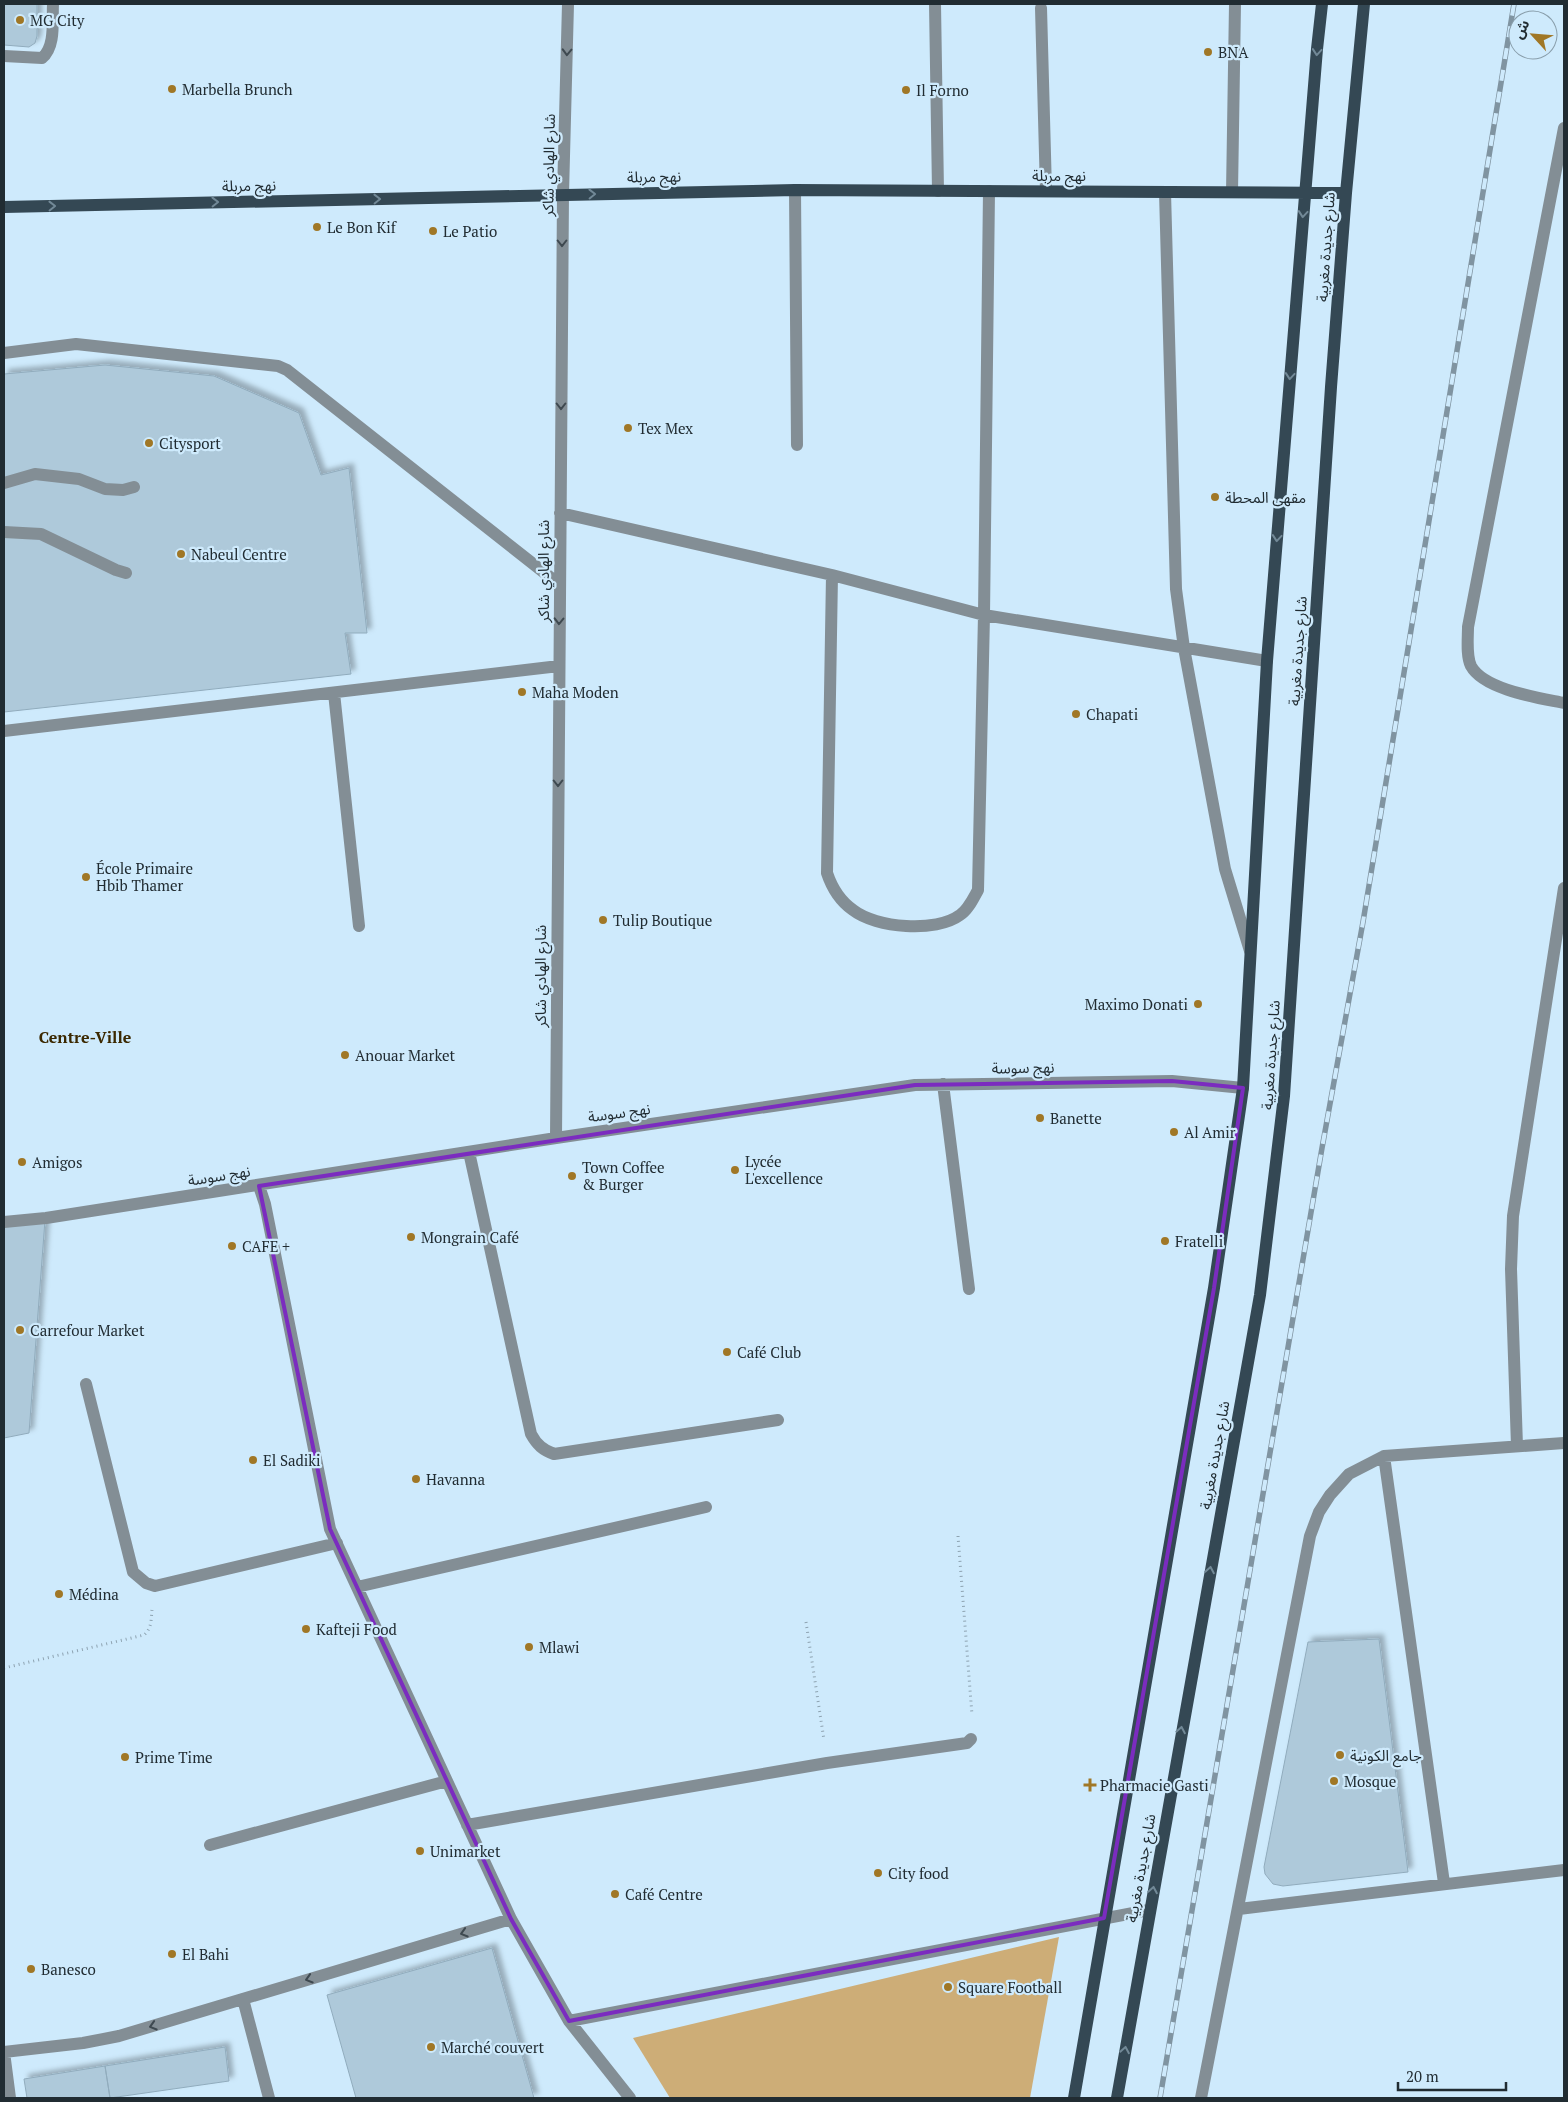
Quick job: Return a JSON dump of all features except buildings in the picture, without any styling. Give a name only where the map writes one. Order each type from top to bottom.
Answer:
[{"type":"main road","name":"شارع جديدة مغربية","points":[[1074,2098],[1214,1288],[1243,1088],[1267,661],[1322,4]]},
{"type":"main road","name":"شارع جديدة مغربية","points":[[1117,2098],[1260,1295],[1284,1096],[1331,387],[1346,193],[1364,4]]},
{"type":"main road","name":"نهج مربلة","points":[[4,207],[795,190],[1346,193]]},
{"type":"street","points":[[4,56],[42,58],[47,54],[52,33],[53,4]]},
{"type":"street","name":"شارع الهادي شاكر","points":[[556,1138],[563,194],[568,4]]},
{"type":"street","points":[[935,4],[938,191]]},
{"type":"street","points":[[1232,192],[1235,4]]},
{"type":"street","points":[[1041,8],[1046,192]]},
{"type":"street","points":[[1564,128],[1468,627],[1471,666],[1481,677],[1495,684],[1528,695],[1564,703]]},
{"type":"street","points":[[795,190],[797,445]]},
{"type":"street","points":[[832,575],[827,873],[832,887],[841,899],[853,911],[870,919],[896,926],[924,926],[944,922],[960,915],[970,905],[978,890],[984,615],[989,191]]},
{"type":"street","points":[[1164,192],[1176,589],[1184,648],[1225,869],[1250,952]]},
{"type":"street","points":[[4,353],[76,344],[278,366],[287,370],[560,585]]},
{"type":"street","points":[[4,483],[34,474],[79,478],[105,489],[123,490],[134,487]]},
{"type":"street","points":[[560,513],[832,575],[984,615],[1267,661]]},
{"type":"street","points":[[4,532],[41,534],[126,573]]},
{"type":"street","points":[[4,731],[559,666]]},
{"type":"street","points":[[334,693],[359,926]]},
{"type":"street","points":[[1517,1446],[1511,1269],[1513,1216],[1564,888]]},
{"type":"street","name":"نهج سوسة","points":[[4,1222],[55,1217],[556,1138],[915,1085],[1172,1081],[1243,1088]]},
{"type":"street","points":[[943,1084],[969,1288]]},
{"type":"street","points":[[469,1152],[532,1434],[540,1446],[554,1454],[778,1420]]},
{"type":"street","points":[[259,1186],[267,1214],[330,1529],[511,1919],[568,2021],[630,2098]]},
{"type":"street","points":[[86,1384],[134,1572],[146,1583],[155,1586],[337,1542]]},
{"type":"street","points":[[1201,2098],[1310,1536],[1319,1512],[1330,1495],[1349,1474],[1384,1456],[1564,1443]]},
{"type":"street","points":[[1384,1456],[1444,1883]]},
{"type":"street","points":[[357,1587],[706,1507]]},
{"type":"street","points":[[467,1825],[827,1763],[967,1743],[971,1739]]},
{"type":"street","points":[[210,1845],[447,1781]]},
{"type":"street","points":[[1239,1908],[1564,1870]]},
{"type":"street","points":[[568,2021],[1149,1910]]},
{"type":"street","points":[[10,2098],[4,2052],[101,2041],[511,1919]]},
{"type":"street","points":[[243,1999],[270,2098]]},
{"type":"path","points":[[958,1536],[973,1733],[971,1739]]},
{"type":"path","points":[[4,1668],[144,1635],[149,1631],[151,1625],[155,1586]]},
{"type":"path","points":[[806,1622],[827,1763]]},
{"type":"highlighted area","points":[[1172,1081],[1243,1088],[1214,1288],[1104,1918],[569,2021],[511,1919],[330,1529],[259,1186],[915,1085]]},
{"type":"shaded area","name":"Square Football","points":[[1059,1937],[1030,2098],[670,2098],[633,2038]]},
{"type":"railway","points":[[1160,2098],[1322,1148],[1363,922],[1514,4]]},
{"type":"place","name":"MG City","points":[[20,20]]},
{"type":"place","name":"BNA","points":[[1208,52]]},
{"type":"place","name":"Marbella Brunch","points":[[172,89]]},
{"type":"place","name":"Il Forno","points":[[906,90]]},
{"type":"place","name":"Le Bon Kif","points":[[317,227]]},
{"type":"place","name":"Le Patio","points":[[433,231]]},
{"type":"place","name":"Tex Mex","points":[[628,428]]},
{"type":"place","name":"Citysport","points":[[149,443]]},
{"type":"place","name":"مقهى المحطة","points":[[1215,497]]},
{"type":"place","name":"Nabeul Centre","points":[[181,554]]},
{"type":"place","name":"Maha Moden","points":[[522,692]]},
{"type":"place","name":"Chapati","points":[[1076,714]]},
{"type":"place","name":"École Primaire Hbib Thamer","points":[[86,877]]},
{"type":"place","name":"Tulip Boutique","points":[[603,920]]},
{"type":"place","name":"Maximo Donati","points":[[1198,1004]]},
{"type":"place","name":"Anouar Market","points":[[345,1055]]},
{"type":"place","name":"Banette","points":[[1040,1118]]},
{"type":"place","name":"Al Amir","points":[[1174,1132]]},
{"type":"place","name":"Amigos","points":[[22,1162]]},
{"type":"place","name":"Lycée L'excellence","points":[[735,1170]]},
{"type":"place","name":"Town Coffee & Burger","points":[[572,1176]]},
{"type":"place","name":"Mongrain Café","points":[[411,1237]]},
{"type":"place","name":"Fratelli","points":[[1165,1241]]},
{"type":"place","name":"CAFE +","points":[[232,1246]]},
{"type":"place","name":"Carrefour Market","points":[[20,1330]]},
{"type":"place","name":"Café Club","points":[[727,1352]]},
{"type":"place","name":"El Sadiki","points":[[253,1460]]},
{"type":"place","name":"Havanna","points":[[416,1479]]},
{"type":"place","name":"Médina","points":[[59,1594]]},
{"type":"place","name":"Kafteji Food","points":[[306,1629]]},
{"type":"place","name":"Mlawi","points":[[529,1647]]},
{"type":"place","name":"جامع الكونية","points":[[1340,1755]]},
{"type":"place","name":"Prime Time","points":[[125,1757]]},
{"type":"place","name":"Mosque","points":[[1334,1781]]},
{"type":"place","name":"Pharmacie Gasti","points":[[1090,1785]]},
{"type":"place","name":"Unimarket","points":[[420,1851]]},
{"type":"place","name":"City food","points":[[878,1873]]},
{"type":"place","name":"Café Centre","points":[[615,1894]]},
{"type":"place","name":"El Bahi","points":[[172,1954]]},
{"type":"place","name":"Banesco","points":[[31,1969]]},
{"type":"place","name":"Square Football","points":[[948,1987]]},
{"type":"place","name":"Marché couvert","points":[[431,2047]]},
{"type":"district","name":"Centre-Ville","points":[[85,1037]]}]
